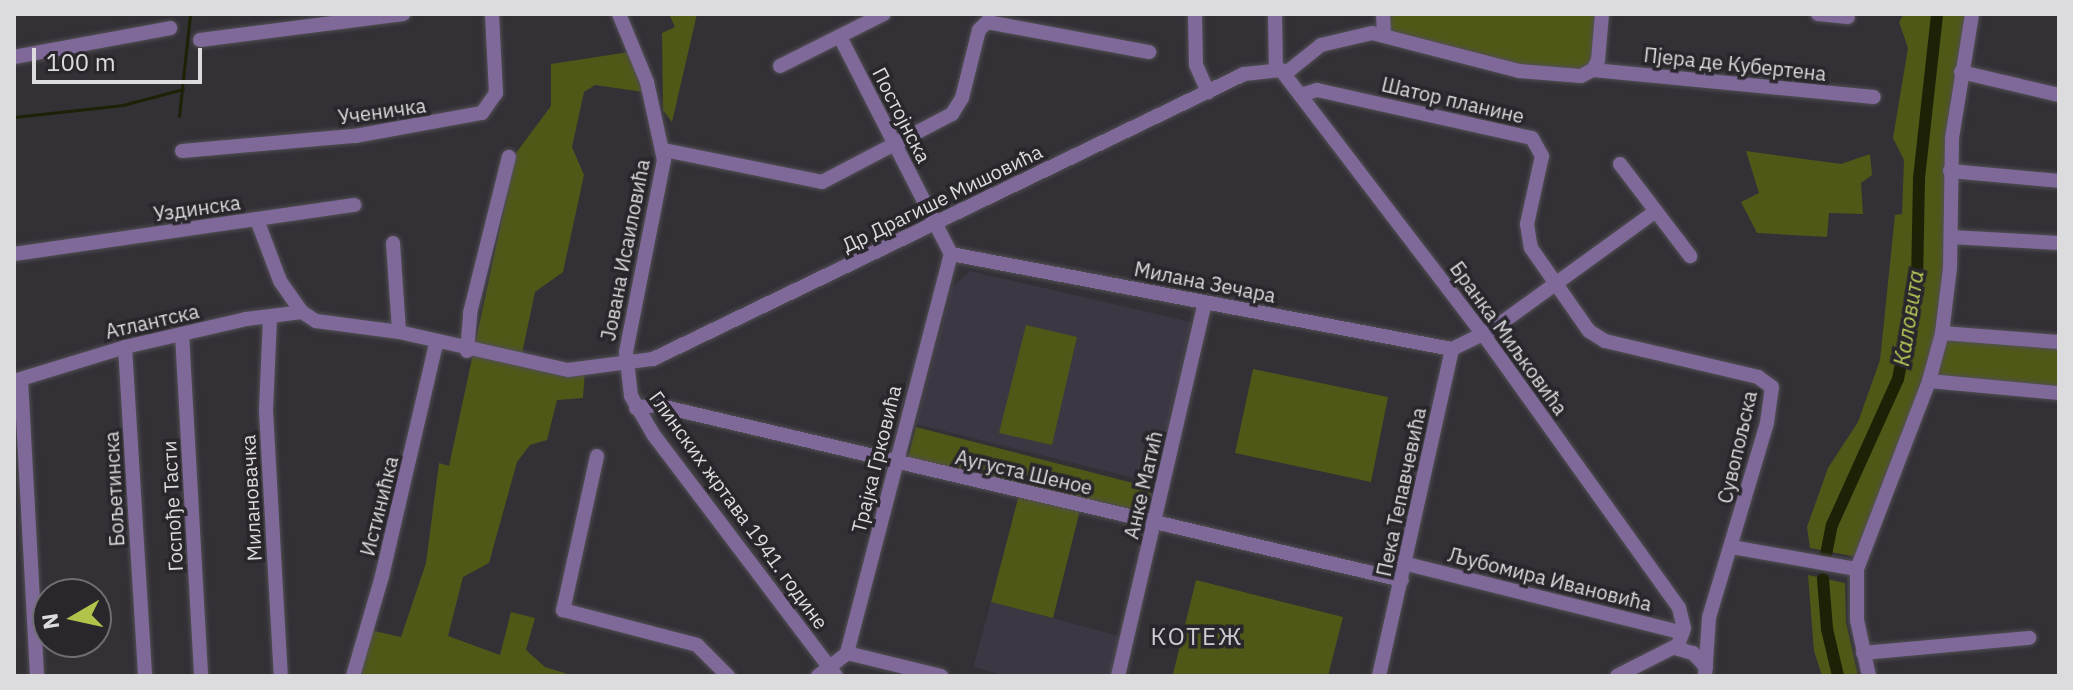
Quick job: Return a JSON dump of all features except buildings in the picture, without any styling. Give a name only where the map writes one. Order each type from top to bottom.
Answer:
[{"type":"street","points":[[200,40],[403,14]]},
{"type":"street","name":"Ученичка","points":[[182,151],[355,136],[482,113],[496,93],[492,14]]},
{"type":"street","points":[[619,14],[647,82],[664,150]]},
{"type":"street","points":[[780,66],[884,14]]},
{"type":"street","points":[[1195,14],[1196,65],[1208,92]]},
{"type":"street","points":[[1275,14],[1281,71],[1321,45],[1354,34],[1384,33],[1383,14]]},
{"type":"street","points":[[1593,70],[1602,14]]},
{"type":"street","points":[[1818,14],[1848,17]]},
{"type":"street","points":[[1869,676],[1863,653],[1857,569],[1929,381],[1942,333],[1951,237],[1950,171],[1961,72],[1972,14]]},
{"type":"street","name":"Јована Исаиловића","points":[[625,361],[658,205],[664,150],[822,182],[896,147],[952,114],[962,98],[979,30],[987,22],[1149,52]]},
{"type":"street","points":[[14,57],[170,28]]},
{"type":"street","name":"Пјера де Кубертена","points":[[1384,33],[1539,75],[1581,76],[1593,70],[1874,97]]},
{"type":"street","name":"Постојнска","points":[[840,37],[951,254]]},
{"type":"street","name":"Др Драгише Мишовића","points":[[625,361],[663,356],[1244,74],[1281,71]]},
{"type":"street","name":"Бранка Миљковића","points":[[1281,71],[1304,94],[1483,334],[1679,608],[1684,628]]},
{"type":"street","points":[[1961,72],[2059,95]]},
{"type":"street","name":"Шатор планине","points":[[1304,94],[1317,90],[1532,138],[1542,156],[1528,233],[1534,254],[1555,284]]},
{"type":"street","points":[[467,351],[470,313],[509,157]]},
{"type":"street","points":[[1620,164],[1690,256]]},
{"type":"street","points":[[1950,171],[2059,181]]},
{"type":"street","points":[[257,220],[354,205]]},
{"type":"street","points":[[1452,349],[1483,334],[1656,211]]},
{"type":"street","name":"Уздинска","points":[[14,254],[257,220],[270,261],[302,312]]},
{"type":"street","points":[[1951,237],[2059,243]]},
{"type":"street","points":[[393,243],[399,332]]},
{"type":"street","name":"Милана Зечара","points":[[951,254],[1452,349]]},
{"type":"street","name":"Трајка Грковића","points":[[847,653],[951,254]]},
{"type":"street","name":"Сувопољска","points":[[1555,284],[1589,331],[1605,341],[1758,377],[1772,387],[1767,423],[1709,618]]},
{"type":"street","name":"Анке Матић","points":[[1118,676],[1205,303]]},
{"type":"street","points":[[302,312],[326,324],[399,332],[467,351],[568,370],[625,361]]},
{"type":"street","name":"Атлантска","points":[[17,380],[125,347],[302,312]]},
{"type":"street","name":"Милановачка","points":[[270,318],[266,411],[281,676]]},
{"type":"street","points":[[1942,333],[2059,342]]},
{"type":"street","name":"Госпође Тасти","points":[[182,334],[201,676]]},
{"type":"street","name":"Истинићка","points":[[353,676],[386,561],[436,344]]},
{"type":"street","name":"Бољетинска","points":[[125,347],[145,676]]},
{"type":"street","name":"Пека Тепавчевића","points":[[1379,676],[1407,564],[1452,349]]},
{"type":"street","name":"Глинских жртава 1941. године","points":[[625,361],[636,408],[828,673]]},
{"type":"street","points":[[17,380],[37,676]]},
{"type":"street","points":[[1929,381],[2059,393]]},
{"type":"street","name":"Аугуста Шеное","points":[[636,408],[656,405],[1402,580]]},
{"type":"street","points":[[597,456],[563,610],[697,645],[728,676]]},
{"type":"street","points":[[1732,547],[1857,569]]},
{"type":"street","name":"Љубомира Ивановића","points":[[1407,564],[1684,628]]},
{"type":"street","points":[[1617,676],[1675,648],[1684,628],[1709,618],[1705,671]]},
{"type":"street","points":[[1863,653],[2029,638]]},
{"type":"street","points":[[1675,648],[1693,653],[1705,671]]},
{"type":"street","points":[[828,673],[847,653],[941,676]]},
{"type":"shaded area","points":[[970,271],[1191,322],[1154,483],[916,424],[952,287]]},
{"type":"shaded area","points":[[991,602],[1127,638],[1118,676],[1006,676],[973,667]]},
{"type":"green space","points":[[669,14],[697,14],[672,122],[663,110],[662,33],[675,27]]},
{"type":"green space","points":[[1383,14],[1602,14],[1593,70],[1559,76],[1384,33]]},
{"type":"green space","points":[[1904,14],[1972,14],[1961,72],[1942,333],[2059,342],[2059,391],[1929,381],[1857,557],[1810,548],[1807,527],[1828,468],[1858,422],[1880,360],[1895,215],[1902,214],[1904,160],[1893,138],[1908,48],[1899,22]]},
{"type":"green space","points":[[629,52],[643,92],[595,85],[584,92],[572,147],[584,175],[563,272],[535,292],[520,363],[585,371],[583,398],[557,400],[547,440],[530,445],[517,462],[489,563],[463,577],[448,636],[500,655],[511,612],[535,618],[526,650],[545,667],[574,676],[359,676],[370,630],[401,637],[426,563],[439,463],[449,466],[516,153],[551,106],[551,64]]},
{"type":"green space","points":[[1746,151],[1841,164],[1870,154],[1872,175],[1861,183],[1863,214],[1829,213],[1827,237],[1757,233],[1741,202],[1759,193]]},
{"type":"green space","points":[[1026,325],[1077,337],[1052,445],[999,433]]},
{"type":"green space","points":[[1253,369],[1388,397],[1371,482],[1235,453]]},
{"type":"green space","points":[[916,427],[1152,488],[1145,516],[908,458]]},
{"type":"green space","points":[[1020,491],[1081,506],[1053,618],[991,602]]},
{"type":"green space","points":[[1808,575],[1845,583],[1846,622],[1858,676],[1822,676],[1814,651]]},
{"type":"green space","points":[[1196,580],[1343,617],[1328,676],[1173,674]]},
{"type":"waterway","points":[[179,116],[190,14]]},
{"type":"waterway","name":"Каловита","points":[[1825,560],[1832,525],[1898,379],[1917,282],[1919,178],[1937,14]]},
{"type":"waterway","points":[[14,117],[123,105],[183,89]]},
{"type":"waterway","name":"Каловита","points":[[1823,579],[1827,629],[1838,676]]},
{"type":"district","name":"КОТЕЖ","points":[[1197,637]]}]
